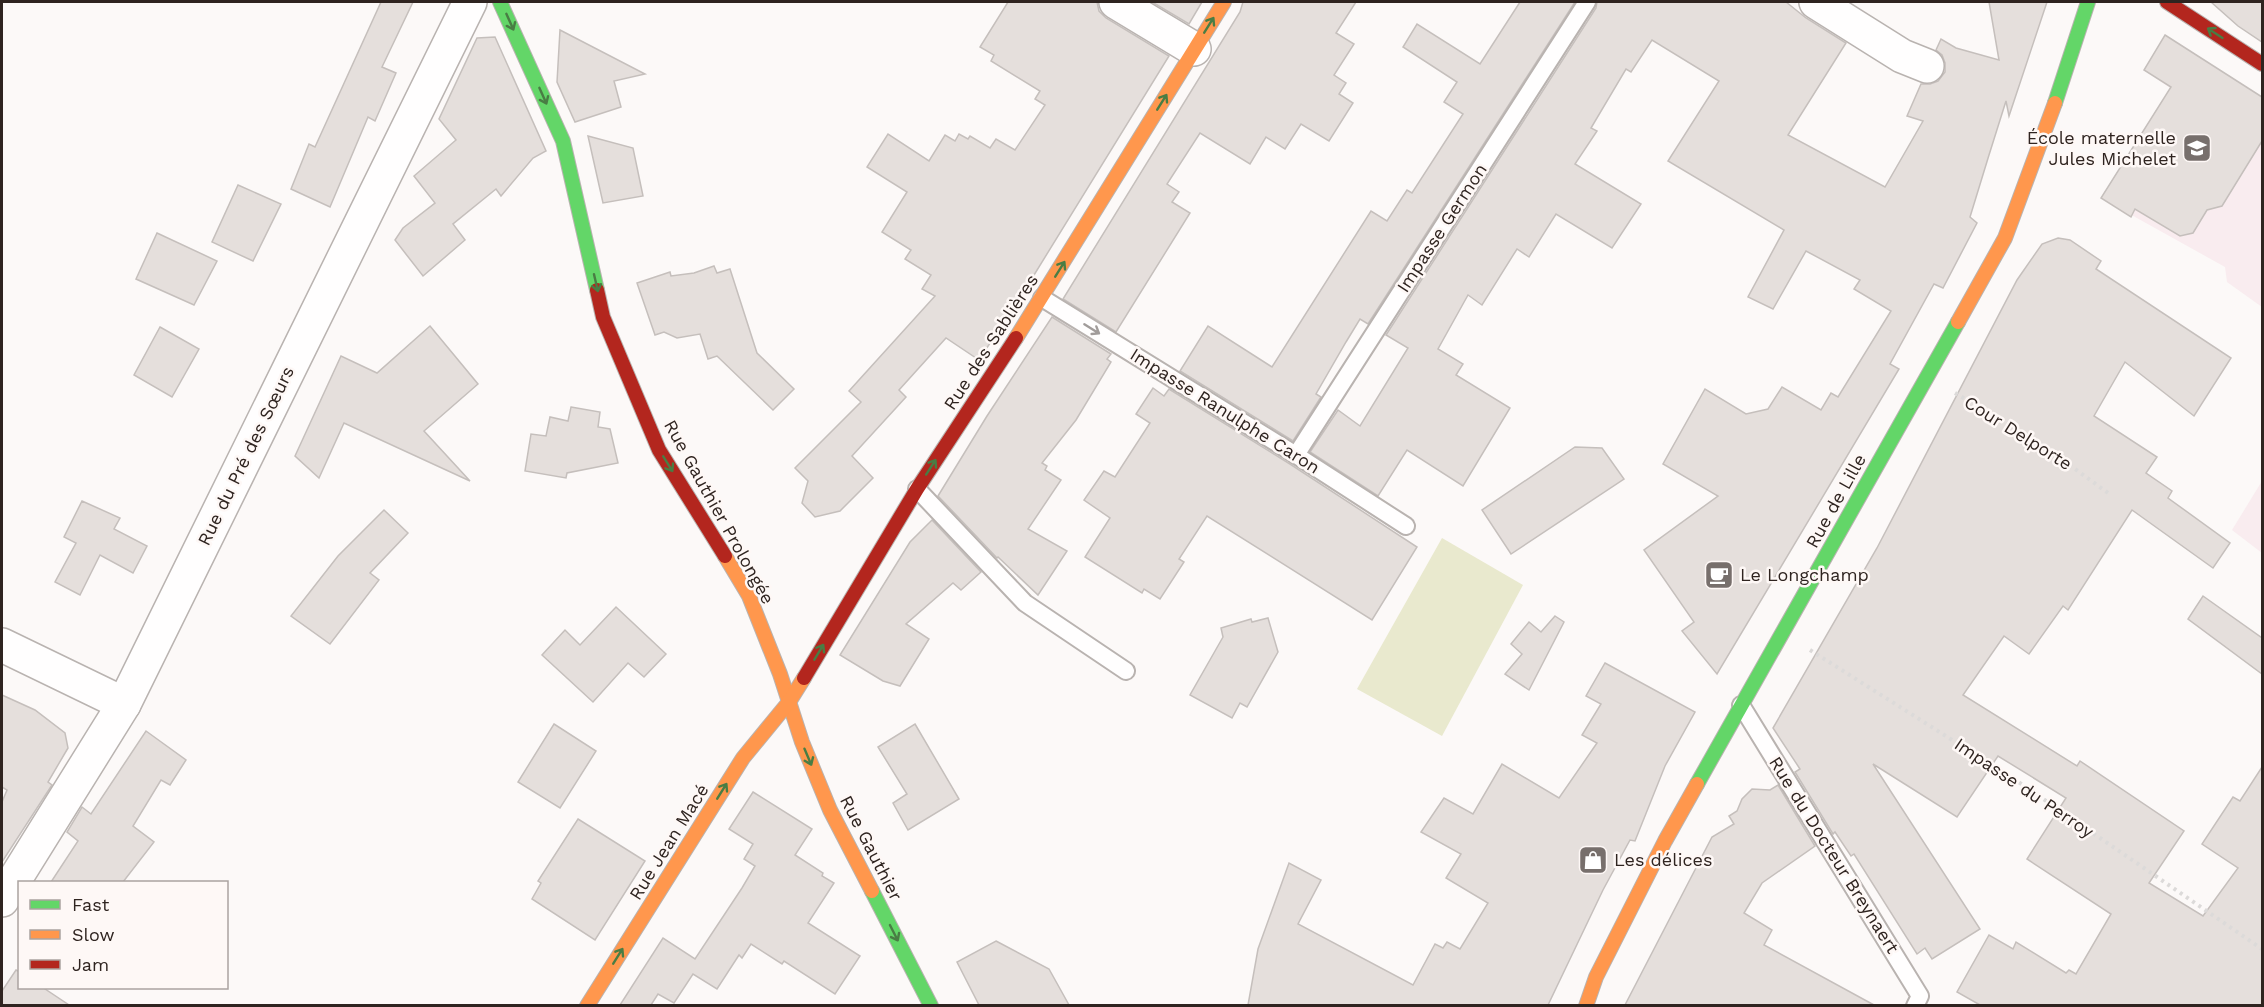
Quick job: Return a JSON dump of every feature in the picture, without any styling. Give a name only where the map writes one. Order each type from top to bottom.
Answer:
[{"type":"street","name":"Rue du Pré des Sœurs","points":[[2,900],[124,704],[470,2]]},
{"type":"street","name":"Rue Gauthier Prolongée","points":[[500,2],[563,141],[603,317],[659,450],[749,596],[789,702]]},
{"type":"street","points":[[1116,2],[1194,49]]},
{"type":"street","name":"Rue des Sablières","points":[[789,702],[917,489],[1042,298],[1224,2]]},
{"type":"street","points":[[1816,2],[1902,56],[1928,66]]},
{"type":"street","name":"Rue de Lille","points":[[1586,1005],[1596,977],[1665,841],[2005,238],[2060,89],[2088,2]]},
{"type":"street","points":[[2167,2],[2262,64]]},
{"type":"street","points":[[2,645],[124,704]]},
{"type":"street","name":"Rue Jean Macé","points":[[587,1005],[743,758],[789,702]]},
{"type":"street","name":"Rue Gauthier","points":[[789,702],[801,742],[830,810],[931,1005]]},
{"type":"lane","name":"Impasse Germon","points":[[1296,455],[1587,2]]},
{"type":"lane","name":"Impasse Ranulphe Caron","points":[[1042,298],[1406,526]]},
{"type":"lane","points":[[917,489],[1025,603],[1126,671]]},
{"type":"lane","name":"Rue du Docteur Breynaert","points":[[1742,705],[1920,996],[1915,1005]]},
{"type":"path","name":"Cour Delporte","points":[[1926,376],[2031,437],[2108,492]]},
{"type":"path","name":"Impasse du Perroy","points":[[1782,633],[2017,781],[2262,949]]},
{"type":"shaded area","name":"École maternelle Jules Michelet","points":[[2165,35],[2262,97],[2262,307],[2227,282],[2225,267],[2101,198],[2170,88],[2144,70]]},
{"type":"shaded area","points":[[2262,481],[2262,553],[2232,530]]},
{"type":"green space","points":[[1442,538],[1523,585],[1442,736],[1357,689]]},
{"type":"building","points":[[381,2],[413,2],[382,67],[396,73],[375,121],[368,117],[330,207],[291,189],[309,144],[315,147]]},
{"type":"building","points":[[1008,2],[1097,2],[1099,11],[1106,18],[1169,56],[979,360],[946,338],[899,390],[906,397],[852,456],[873,478],[840,511],[815,517],[802,503],[808,481],[795,468],[861,402],[849,391],[935,296],[922,289],[931,275],[905,259],[911,250],[882,232],[907,192],[867,167],[888,134],[929,161],[945,135],[955,141],[959,134],[968,139],[970,136],[990,148],[996,139],[1015,150],[1045,105],[1035,99],[1040,91],[991,61],[994,55],[980,47]]},
{"type":"building","points":[[1152,2],[1202,2],[1189,24]]},
{"type":"building","points":[[1243,2],[1356,2],[1336,33],[1354,44],[1334,75],[1346,83],[1339,94],[1353,103],[1329,141],[1301,124],[1285,149],[1266,137],[1250,164],[1200,133],[1167,184],[1179,192],[1172,202],[1190,213],[1116,332],[1063,299],[1240,12]]},
{"type":"building","points":[[1520,2],[1575,2],[1368,324],[1360,319],[1316,394],[1321,397],[1293,441],[1180,371],[1208,326],[1272,367],[1371,211],[1387,221],[1407,190],[1412,193],[1463,114],[1444,102],[1457,82],[1403,47],[1417,24],[1480,64]]},
{"type":"building","points":[[1597,2],[1786,2],[1806,18],[1846,43],[1788,135],[1885,187],[1923,121],[1907,116],[1921,84],[1938,81],[1945,72],[1942,55],[1936,50],[1941,39],[1956,48],[1999,60],[1989,2],[2047,2],[2009,116],[2006,101],[1970,217],[1977,223],[1943,288],[1934,284],[1890,364],[1899,369],[1717,674],[1682,631],[1694,622],[1644,550],[1718,496],[1663,464],[1705,389],[1746,414],[1768,409],[1782,387],[1821,410],[1831,393],[1838,397],[1891,311],[1854,289],[1860,280],[1806,251],[1773,309],[1748,297],[1784,230],[1668,161],[1719,81],[1652,40],[1631,72],[1626,69],[1591,128],[1597,131],[1575,164],[1641,204],[1612,248],[1556,214],[1529,257],[1517,249],[1482,305],[1468,295],[1438,349],[1463,364],[1456,375],[1510,408],[1463,486],[1407,450],[1378,496],[1310,452],[1338,410],[1360,426],[1408,348],[1386,335],[1596,8]]},
{"type":"building","points":[[2211,2],[2262,2],[2262,42],[2238,26]]},
{"type":"building","points":[[560,30],[645,74],[614,81],[621,107],[575,122],[557,82]]},
{"type":"building","name":"École maternelle Jules Michelet","points":[[2165,35],[2262,97],[2262,141],[2222,206],[2207,210],[2193,233],[2180,236],[2135,209],[2131,217],[2101,198],[2171,87],[2144,70]]},
{"type":"building","points":[[495,37],[546,151],[533,158],[501,196],[496,189],[453,224],[465,240],[423,276],[395,240],[403,228],[435,203],[414,176],[456,140],[439,119],[477,38]]},
{"type":"building","points":[[588,136],[633,148],[643,196],[603,203]]},
{"type":"building","points":[[238,185],[281,204],[253,261],[212,242]]},
{"type":"building","points":[[157,233],[217,261],[194,305],[136,279]]},
{"type":"building","points":[[2058,238],[2070,240],[2101,261],[2096,269],[2231,358],[2194,416],[2125,362],[2094,416],[2157,457],[2146,473],[2172,491],[2168,498],[2230,543],[2213,568],[2132,510],[2068,610],[2063,606],[2029,654],[2004,636],[1963,695],[2077,766],[2080,761],[2184,831],[2149,883],[2203,916],[2238,868],[2202,844],[2233,797],[2240,801],[2262,767],[2262,1005],[1980,1005],[1957,992],[1989,935],[2013,949],[2016,942],[2066,973],[2069,970],[2076,974],[2111,914],[2027,859],[2066,798],[1998,756],[1957,817],[1873,764],[1980,929],[1932,959],[1925,948],[1917,954],[1854,854],[1851,856],[1835,832],[1833,834],[1795,772],[1800,769],[1773,728],[1877,548],[2017,280],[2042,244]]},
{"type":"building","points":[[714,266],[717,273],[730,269],[757,353],[794,389],[773,410],[717,356],[708,359],[700,334],[677,338],[664,332],[655,335],[637,283],[670,272],[671,276],[694,273]]},
{"type":"building","points":[[1052,317],[1111,354],[1107,359],[1111,362],[1076,420],[1042,463],[1047,466],[1045,470],[1061,480],[1028,529],[1067,551],[1038,595],[997,558],[938,496]]},
{"type":"building","points":[[430,326],[478,384],[424,431],[470,481],[344,423],[319,478],[295,456],[341,356],[377,373]]},
{"type":"building","points":[[160,327],[199,349],[172,397],[134,375]]},
{"type":"building","points":[[1153,388],[1164,396],[1169,389],[1417,547],[1372,620],[1207,516],[1179,559],[1184,562],[1160,599],[1144,589],[1142,593],[1085,557],[1110,518],[1084,500],[1104,471],[1115,477],[1150,423],[1136,414]]},
{"type":"building","points":[[571,407],[600,412],[598,427],[610,429],[618,463],[567,473],[566,478],[525,471],[531,434],[546,436],[550,417],[568,421]]},
{"type":"building","points":[[1575,447],[1602,448],[1624,479],[1511,554],[1482,510]]},
{"type":"building","points":[[82,501],[120,518],[114,529],[147,546],[133,573],[100,555],[80,595],[55,582],[76,543],[64,537]]},
{"type":"building","points":[[384,510],[408,533],[370,573],[379,580],[330,644],[291,616],[338,556]]},
{"type":"building","points":[[932,520],[981,572],[961,590],[953,583],[906,624],[929,639],[900,686],[883,681],[840,655],[910,542]]},
{"type":"building","points":[[2203,596],[2262,638],[2262,674],[2188,619]]},
{"type":"building","points":[[616,607],[666,654],[644,677],[628,663],[593,702],[542,655],[565,630],[580,645]]},
{"type":"building","points":[[1555,616],[1564,622],[1529,690],[1505,674],[1522,654],[1511,644],[1529,622],[1541,632]]},
{"type":"building","points":[[1268,618],[1278,652],[1247,707],[1240,703],[1232,718],[1190,695],[1223,637],[1221,628],[1251,619],[1252,622]]},
{"type":"building","points":[[1605,663],[1695,712],[1665,766],[1635,841],[1630,840],[1603,890],[1548,1005],[1248,1005],[1258,949],[1289,863],[1321,880],[1298,924],[1413,985],[1435,944],[1443,948],[1447,942],[1460,949],[1488,903],[1446,878],[1461,854],[1421,832],[1444,798],[1473,814],[1502,764],[1559,798],[1597,743],[1582,735],[1601,704],[1586,696]]},
{"type":"building","points":[[2,695],[35,710],[65,733],[68,748],[48,782],[52,785],[2,862],[2,802],[7,790],[2,787]]},
{"type":"building","points":[[554,724],[596,751],[560,808],[518,782]]},
{"type":"building","points":[[915,724],[959,799],[908,830],[893,803],[907,794],[878,747]]},
{"type":"building","points":[[146,731],[186,760],[170,785],[161,780],[133,826],[154,842],[124,881],[52,881],[78,841],[67,832],[82,807],[91,814]]},
{"type":"building","points":[[1778,785],[1815,846],[1762,883],[1744,913],[1772,930],[1764,945],[1874,1005],[1625,1005],[1712,837],[1734,824],[1729,816],[1737,811],[1742,799],[1752,789],[1770,790]]},
{"type":"building","points":[[753,792],[812,829],[795,855],[834,883],[808,923],[860,956],[835,994],[784,961],[782,964],[751,944],[742,958],[739,955],[717,989],[693,974],[674,1003],[658,994],[651,1005],[620,1005],[663,938],[695,959],[742,888],[755,866],[744,859],[753,844],[729,829]]},
{"type":"building","points":[[578,819],[645,861],[595,940],[532,899],[541,883],[538,881]]},
{"type":"building","points":[[996,941],[1049,969],[1069,1005],[979,1005],[957,962]]},
{"type":"building","points":[[16,970],[18,971],[18,989],[45,989],[69,1005],[2,1005],[2,991]]},
{"type":"traffic: fast","points":[[500,2],[563,141],[597,290]]},
{"type":"traffic: fast","points":[[2055,103],[2088,2]]},
{"type":"traffic: fast","points":[[1697,784],[1958,322]]},
{"type":"traffic: fast","points":[[872,891],[931,1006]]},
{"type":"traffic: slow","points":[[1016,338],[1224,2]]},
{"type":"traffic: slow","points":[[1958,322],[2005,238],[2055,103]]},
{"type":"traffic: slow","points":[[725,556],[749,596],[780,674],[802,742],[830,810],[872,891]]},
{"type":"traffic: slow","points":[[587,1006],[743,758],[789,702],[804,678]]},
{"type":"traffic: slow","points":[[1586,1006],[1596,977],[1665,841],[1697,784]]},
{"type":"traffic: jam","points":[[2167,2],[2262,64]]},
{"type":"traffic: jam","points":[[597,290],[603,317],[659,450],[725,556]]},
{"type":"traffic: jam","points":[[804,678],[917,489],[1016,338]]},
{"type":"place","name":"École maternelle Jules Michelet","points":[[2197,148]]},
{"type":"place","name":"Le Longchamp","points":[[1719,575]]},
{"type":"place","name":"Les délices","points":[[1593,860]]}]
